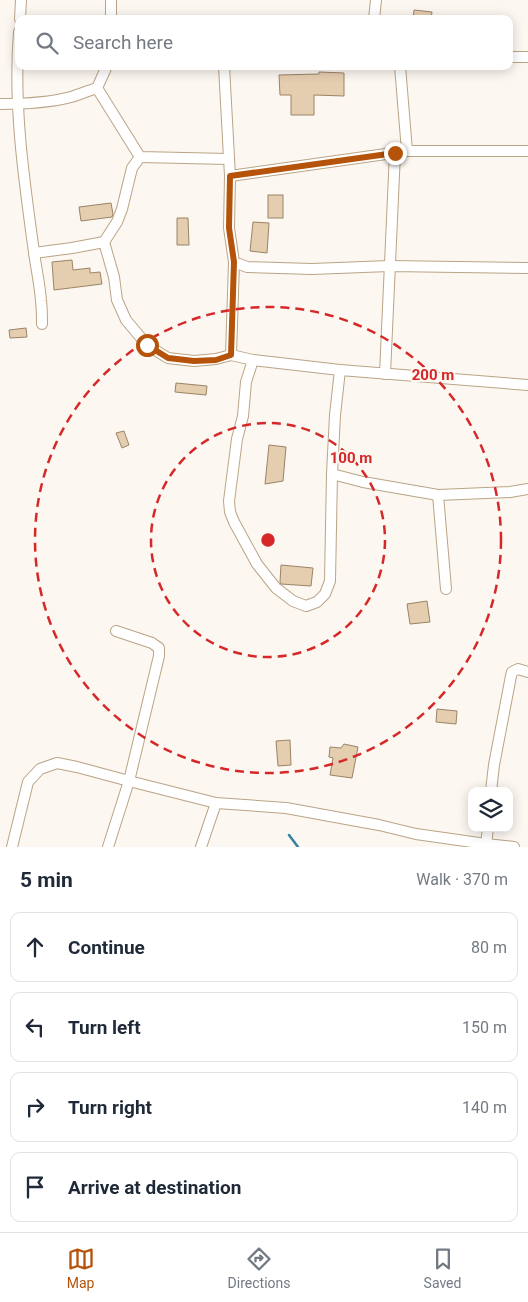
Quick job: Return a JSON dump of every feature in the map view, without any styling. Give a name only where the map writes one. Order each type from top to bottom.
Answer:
[{"type":"street","points":[[20,15],[21,0]]},
{"type":"street","points":[[111,0],[111,15]]},
{"type":"street","points":[[374,15],[376,0]]},
{"type":"street","points":[[513,57],[528,57]]},
{"type":"street","points":[[17,70],[22,163],[41,300],[42,324]]},
{"type":"street","points":[[0,104],[48,102],[97,88],[105,70]]},
{"type":"street","points":[[224,70],[230,176],[229,228],[234,262],[231,355]]},
{"type":"street","points":[[400,70],[407,151]]},
{"type":"street","points":[[97,88],[140,158]]},
{"type":"street","points":[[230,176],[407,151],[528,151]]},
{"type":"street","points":[[385,374],[395,153]]},
{"type":"street","points":[[34,252],[104,242],[117,222],[132,168],[140,158]]},
{"type":"street","points":[[140,158],[229,159]]},
{"type":"street","points":[[104,242],[114,277],[117,300],[126,320],[147,345],[168,358],[194,361],[216,360],[231,355],[252,360],[340,370],[528,385]]},
{"type":"street","points":[[234,262],[248,267],[312,270],[390,266],[528,268]]},
{"type":"street","points":[[252,360],[246,382],[243,416],[237,439],[229,500],[230,512],[257,564],[276,588],[293,601],[306,606],[317,602],[325,594],[330,581],[332,474],[335,415],[340,370]]},
{"type":"street","points":[[332,474],[363,482],[438,495],[510,492],[528,489]]},
{"type":"street","points":[[438,495],[446,589]]},
{"type":"street","points":[[108,847],[129,782],[159,656],[159,648],[152,643],[116,631]]},
{"type":"street","points":[[491,787],[510,676],[512,672],[518,669],[528,672]]},
{"type":"street","points":[[12,847],[28,782],[40,769],[57,763],[216,804],[286,808],[416,834],[514,847]]},
{"type":"street","points":[[201,847],[216,804]]},
{"type":"street","points":[[486,844],[488,832]]},
{"type":"building","points":[[414,10],[432,12],[432,15],[413,15]]},
{"type":"building","points":[[319,72],[344,73],[344,96],[314,95],[314,115],[291,115],[291,95],[280,95],[279,75],[319,74]]},
{"type":"building","points":[[268,195],[283,195],[283,218],[268,218]]},
{"type":"building","points":[[111,203],[112,217],[81,221],[79,207]]},
{"type":"building","points":[[177,218],[188,218],[189,245],[177,245]]},
{"type":"building","points":[[253,222],[269,223],[267,253],[250,251]]},
{"type":"building","points":[[72,260],[73,270],[90,268],[90,273],[100,272],[102,284],[54,290],[52,262]]},
{"type":"building","points":[[26,328],[27,337],[10,338],[9,330]]},
{"type":"building","points":[[176,383],[207,386],[206,395],[175,392]]},
{"type":"building","points":[[124,431],[129,445],[122,448],[116,433]]},
{"type":"building","points":[[269,445],[286,447],[283,481],[265,484]]},
{"type":"building","points":[[281,565],[313,568],[311,586],[281,584]]},
{"type":"building","points":[[427,601],[430,622],[410,624],[407,604]]},
{"type":"building","points":[[437,709],[457,711],[456,724],[436,722]]},
{"type":"building","points":[[290,740],[291,765],[278,766],[276,741]]},
{"type":"building","points":[[344,744],[358,747],[352,778],[330,775],[333,758],[329,757],[330,747],[341,748]]},
{"type":"waterway","points":[[289,835],[298,847]]},
{"type":"route","points":[[147,345],[168,358],[194,361],[216,360],[231,355],[234,262],[229,228],[230,176],[395,153]]}]
